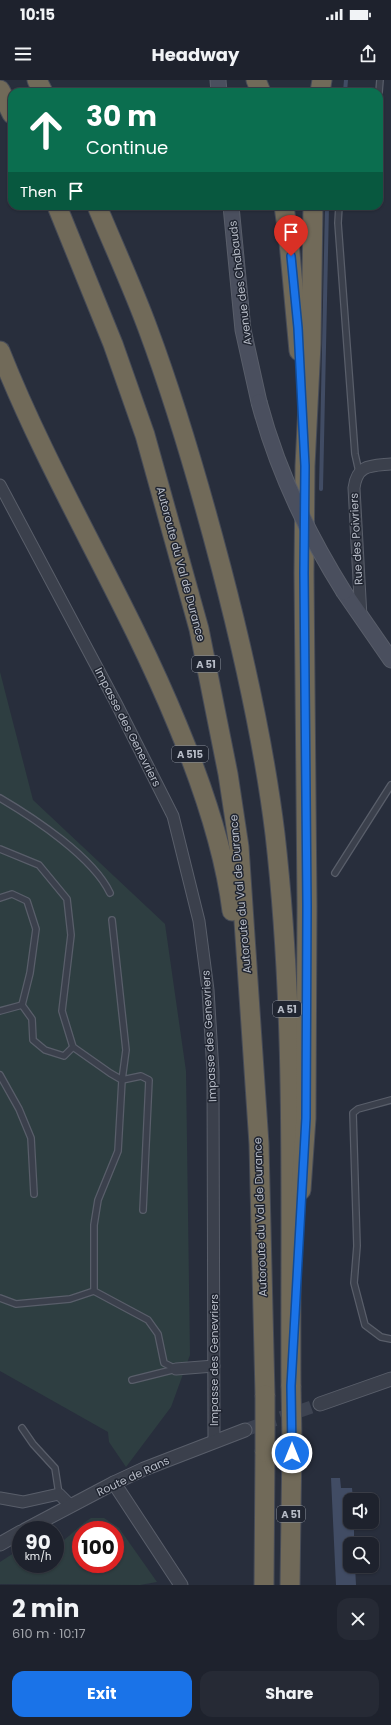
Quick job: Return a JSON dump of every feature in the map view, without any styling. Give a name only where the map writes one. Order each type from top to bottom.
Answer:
[{"type":"highway","points":[[1,92],[8,106]]},
{"type":"highway","name":"Autoroute du Val de Durance","points":[[58,210],[113,344],[146,435],[199,629],[228,774],[239,847],[259,1144],[265,1394],[264,1585]]},
{"type":"highway","name":"A 51","points":[[99,210],[148,329],[199,486],[239,637],[260,736],[275,833],[281,901],[289,1048],[292,1442],[290,1585]]},
{"type":"highway","points":[[285,210],[298,328],[305,466]]},
{"type":"highway","points":[[291,1386],[306,1118],[307,906],[304,573],[305,466],[311,344],[313,210]]},
{"type":"highway","name":"A 515","points":[[0,352],[18,396],[52,468],[162,686],[193,761],[218,838],[231,905],[259,1144]]},
{"type":"main road","name":"Avenue des Chabauds","points":[[231,210],[243,330],[259,402],[278,460],[300,514],[326,564],[361,618],[391,660]]},
{"type":"street","points":[[359,472],[372,466],[391,464]]},
{"type":"street","name":"Rue des Poivriers","points":[[359,472],[355,480],[354,488],[361,618]]},
{"type":"street","name":"Impasse des Genevriers","points":[[0,486],[98,669],[173,816],[199,921],[208,990],[213,1072],[214,1441]]},
{"type":"street","points":[[176,1369],[214,1366]]},
{"type":"street","points":[[320,1404],[391,1379]]},
{"type":"street","name":"Route de Rans","points":[[42,1521],[114,1483],[144,1469],[245,1430]]},
{"type":"street","points":[[114,1483],[181,1585]]},
{"type":"street","points":[[0,1498],[23,1502],[60,1494],[70,1506]]},
{"type":"street","points":[[0,1544],[12,1537]]},
{"type":"lane","points":[[339,210],[338,223],[356,454],[359,472]]},
{"type":"lane","points":[[335,873],[391,785]]},
{"type":"lane","points":[[0,798],[25,812],[84,858],[105,882],[110,893]]},
{"type":"lane","points":[[0,849],[39,865],[66,899],[71,935],[62,1011],[73,1048],[122,1080],[141,1076],[149,1080],[143,1210]]},
{"type":"lane","points":[[0,898],[12,894],[27,901],[36,929],[30,973],[22,1004],[32,1019],[33,1040],[45,1050],[64,1056],[73,1048]]},
{"type":"lane","points":[[94,1291],[94,1225],[98,1200],[118,1151],[122,1080],[126,1050],[112,920]]},
{"type":"lane","points":[[0,1011],[22,1004]]},
{"type":"lane","points":[[0,1075],[19,1109],[31,1138],[34,1194]]},
{"type":"lane","points":[[391,1100],[358,1109],[353,1113],[357,1246],[354,1283],[365,1325],[381,1337],[391,1339]]},
{"type":"lane","points":[[0,1298],[16,1304],[70,1299],[94,1291],[148,1320],[158,1334],[164,1362],[176,1369]]},
{"type":"lane","points":[[132,1380],[176,1369]]},
{"type":"lane","points":[[22,1428],[33,1444],[55,1468],[60,1494]]},
{"type":"shaded area","points":[[0,672],[33,800],[165,924],[186,1071],[190,1355],[171,1407],[126,1467],[109,1442],[108,1432],[0,1371]]},
{"type":"shaded area","points":[[91,1518],[104,1518],[108,1521],[86,1521]]},
{"type":"shaded area","points":[[72,1533],[72,1573],[124,1573],[124,1535],[157,1582],[140,1585],[0,1584],[0,1562],[12,1554],[12,1573],[64,1573],[65,1539]]},
{"type":"water","points":[[331,1478],[340,1478],[341,1488],[352,1488],[352,1493],[343,1493],[343,1529],[354,1529],[354,1537],[343,1537],[343,1573],[355,1573],[356,1585],[336,1585]]},
{"type":"waterway","points":[[345,88],[346,80]]},
{"type":"waterway","points":[[321,489],[327,210]]},
{"type":"tunnel","points":[[245,1430],[320,1404]]},
{"type":"route","points":[[291,256],[298,328],[305,466],[304,573],[307,906],[306,1118],[291,1386],[292,1453]]}]
